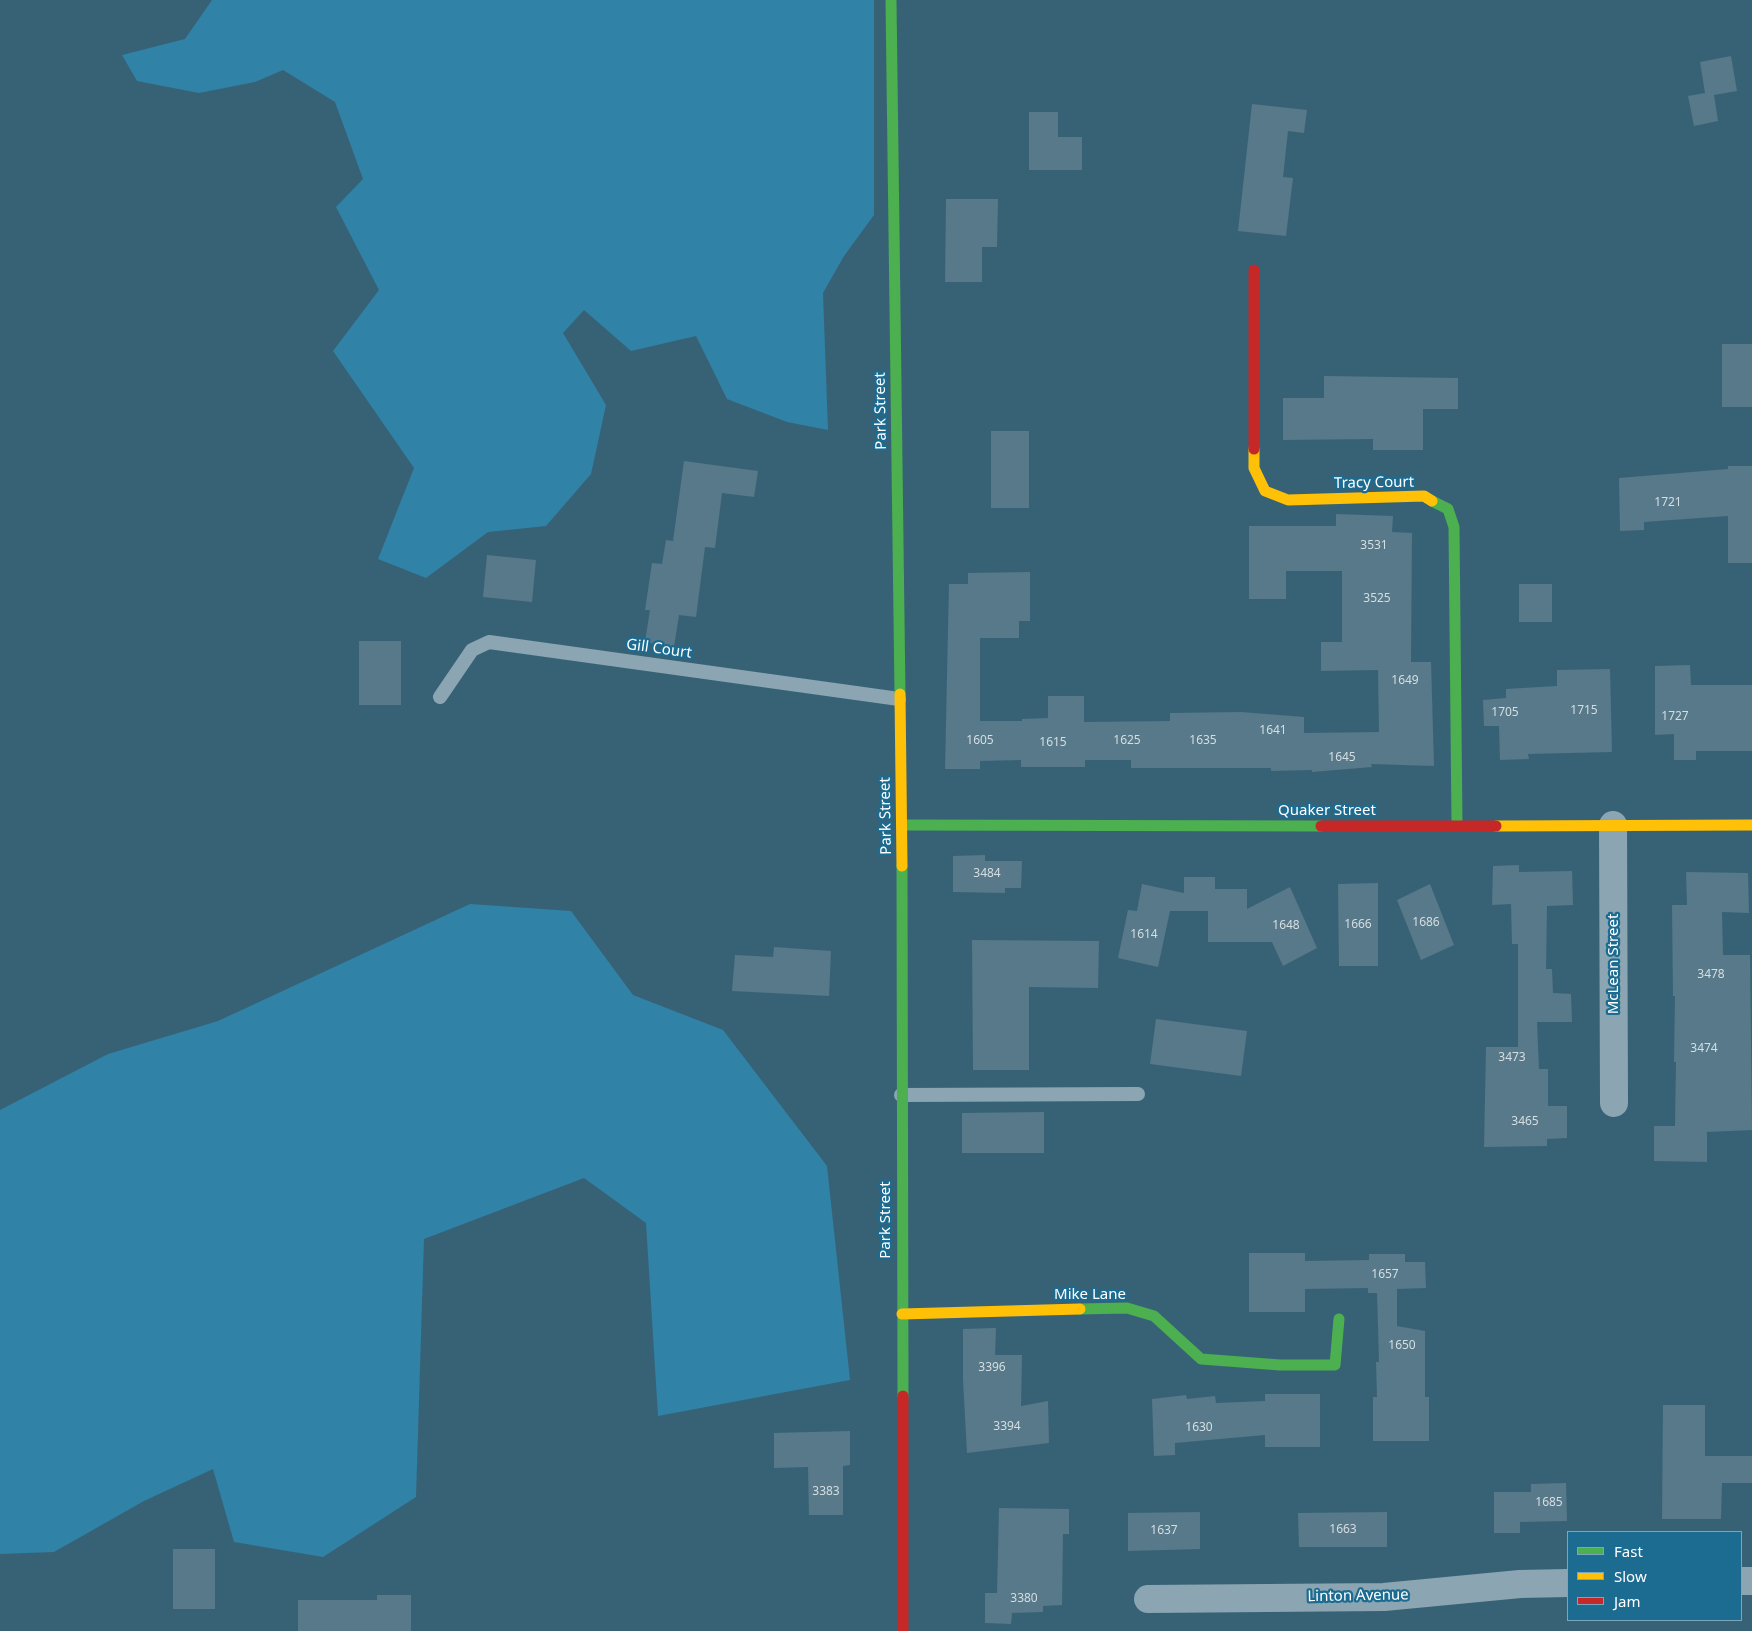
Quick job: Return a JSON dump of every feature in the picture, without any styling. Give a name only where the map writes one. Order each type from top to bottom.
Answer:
[{"type":"street","name":"Park Street","points":[[891,0],[902,825],[903,1631]]},
{"type":"street","name":"Tracy Court","points":[[1254,270],[1254,468],[1265,491],[1288,500],[1424,496],[1448,509],[1454,527],[1457,825]]},
{"type":"street","name":"McLean Street","points":[[1613,824],[1614,1104]]},
{"type":"street","name":"Quaker Street","points":[[902,825],[1752,824]]},
{"type":"street","name":"Mike Lane","points":[[902,1314],[1127,1308],[1154,1316],[1201,1359],[1280,1365],[1335,1365],[1339,1318]]},
{"type":"street","name":"Linton Avenue","points":[[1148,1598],[1384,1597],[1520,1584],[1567,1584]]},
{"type":"lane","name":"Gill Court","points":[[440,697],[472,650],[489,642],[899,699]]},
{"type":"lane","points":[[901,1095],[1138,1094]]},
{"type":"shaded area","points":[[212,0],[874,0],[874,215],[844,256],[823,293],[828,430],[787,422],[727,399],[696,336],[631,351],[584,310],[563,333],[606,405],[591,474],[546,526],[488,532],[426,578],[378,559],[414,468],[333,351],[379,290],[336,207],[363,179],[335,102],[283,70],[255,82],[199,93],[137,81],[122,55],[185,39]]},
{"type":"shaded area","points":[[470,904],[571,911],[633,995],[723,1030],[827,1166],[850,1380],[658,1416],[646,1223],[584,1178],[424,1239],[416,1497],[323,1557],[234,1542],[213,1469],[144,1501],[54,1552],[0,1554],[0,1110],[108,1054],[218,1021]]},
{"type":"building","points":[[1731,56],[1737,91],[1714,95],[1718,121],[1694,126],[1688,96],[1705,93],[1700,62]]},
{"type":"building","points":[[1252,104],[1307,110],[1304,133],[1288,131],[1283,177],[1293,178],[1286,236],[1238,231]]},
{"type":"building","points":[[1029,112],[1058,112],[1058,137],[1082,137],[1082,170],[1029,170]]},
{"type":"building","points":[[946,199],[998,199],[997,247],[982,247],[982,282],[945,282]]},
{"type":"building","points":[[1722,344],[1752,344],[1752,407],[1722,407]]},
{"type":"building","points":[[1324,376],[1458,378],[1458,409],[1423,409],[1423,450],[1373,450],[1373,439],[1283,440],[1283,398],[1324,398]]},
{"type":"building","points":[[991,431],[1029,431],[1029,508],[991,508]]},
{"type":"building","points":[[684,461],[758,471],[754,497],[722,493],[715,548],[705,547],[696,617],[679,615],[674,647],[645,642],[650,610],[645,610],[652,563],[662,564],[666,540],[673,541]]},
{"type":"building","points":[[1728,466],[1752,466],[1752,563],[1728,563],[1728,516],[1644,522],[1644,530],[1620,531],[1619,478],[1728,469]]},
{"type":"building","points":[[1336,514],[1393,516],[1392,532],[1412,533],[1411,662],[1431,662],[1434,766],[1371,764],[1372,767],[1312,772],[1312,770],[1271,771],[1271,768],[1131,768],[1131,760],[1085,760],[1085,767],[1021,767],[1021,760],[980,761],[980,769],[945,769],[949,584],[968,584],[968,573],[1030,572],[1030,621],[1019,621],[1019,638],[980,638],[980,721],[1022,721],[1022,719],[1048,718],[1048,696],[1084,696],[1084,722],[1170,721],[1170,713],[1241,712],[1304,717],[1304,733],[1379,732],[1378,670],[1321,671],[1321,642],[1342,642],[1342,571],[1286,571],[1286,599],[1249,599],[1249,526],[1336,526]]},
{"type":"building","points":[[487,555],[536,560],[532,602],[483,597]]},
{"type":"building","points":[[1519,584],[1552,584],[1552,622],[1519,622]]},
{"type":"building","points":[[359,641],[401,641],[401,705],[359,705]]},
{"type":"building","points":[[1690,665],[1691,685],[1752,685],[1752,751],[1696,751],[1696,760],[1674,760],[1674,734],[1655,735],[1655,666]]},
{"type":"building","points":[[1610,669],[1612,752],[1528,754],[1529,759],[1500,760],[1499,726],[1484,726],[1483,700],[1506,698],[1506,689],[1557,686],[1557,670]]},
{"type":"building","points":[[985,855],[985,861],[1022,861],[1021,888],[1005,888],[1005,893],[953,892],[953,856]]},
{"type":"building","points":[[1519,865],[1519,872],[1572,871],[1573,905],[1547,906],[1546,969],[1552,969],[1553,993],[1571,994],[1572,1022],[1537,1022],[1539,1069],[1548,1069],[1548,1106],[1567,1106],[1567,1138],[1547,1139],[1547,1146],[1484,1147],[1486,1047],[1518,1047],[1518,944],[1512,944],[1511,904],[1492,905],[1493,866]]},
{"type":"building","points":[[1686,872],[1748,873],[1749,913],[1722,912],[1723,955],[1750,955],[1752,1130],[1707,1132],[1707,1162],[1654,1161],[1654,1126],[1675,1126],[1676,1062],[1674,1062],[1675,996],[1673,996],[1672,905],[1687,905]]},
{"type":"building","points":[[1184,877],[1215,877],[1215,889],[1247,889],[1247,909],[1290,887],[1317,948],[1283,966],[1272,942],[1208,942],[1208,911],[1170,911],[1158,967],[1118,958],[1128,910],[1137,911],[1142,884],[1184,893]]},
{"type":"building","points":[[1378,883],[1378,966],[1339,966],[1338,884]]},
{"type":"building","points":[[1430,884],[1454,945],[1421,960],[1397,900]]},
{"type":"building","points":[[972,940],[1099,941],[1098,988],[1029,987],[1029,1070],[973,1070]]},
{"type":"building","points":[[774,947],[831,951],[829,996],[732,991],[735,955],[773,957]]},
{"type":"building","points":[[1156,1019],[1247,1031],[1241,1076],[1150,1064]]},
{"type":"building","points":[[1044,1112],[1044,1153],[962,1153],[962,1113]]},
{"type":"building","points":[[1249,1253],[1305,1253],[1305,1261],[1369,1260],[1369,1254],[1405,1254],[1405,1262],[1425,1262],[1426,1288],[1397,1289],[1397,1326],[1425,1331],[1425,1397],[1429,1397],[1429,1441],[1373,1441],[1373,1397],[1377,1397],[1376,1362],[1379,1362],[1377,1293],[1368,1293],[1368,1288],[1305,1289],[1305,1312],[1249,1312]]},
{"type":"building","points":[[996,1328],[995,1355],[1022,1355],[1021,1406],[1048,1401],[1049,1443],[967,1453],[963,1380],[963,1329]]},
{"type":"building","points":[[1265,1394],[1320,1394],[1320,1447],[1265,1447],[1265,1435],[1175,1443],[1175,1455],[1154,1456],[1152,1399],[1186,1395],[1187,1399],[1215,1396],[1216,1403],[1265,1401]]},
{"type":"building","points":[[1663,1405],[1705,1405],[1705,1456],[1752,1456],[1752,1483],[1722,1483],[1721,1519],[1662,1519]]},
{"type":"building","points":[[850,1431],[850,1465],[843,1466],[843,1515],[809,1515],[808,1467],[774,1468],[774,1433]]},
{"type":"building","points":[[1566,1483],[1567,1521],[1520,1522],[1520,1533],[1494,1533],[1494,1492],[1531,1492],[1531,1484]]},
{"type":"building","points":[[999,1508],[1069,1509],[1069,1534],[1063,1534],[1062,1605],[1043,1606],[1043,1612],[1012,1613],[1011,1624],[985,1623],[985,1593],[997,1593]]},
{"type":"building","points":[[1200,1512],[1200,1549],[1128,1551],[1128,1513]]},
{"type":"building","points":[[1387,1512],[1387,1547],[1299,1547],[1298,1513]]},
{"type":"building","points":[[173,1549],[215,1549],[215,1609],[173,1609]]},
{"type":"building","points":[[377,1595],[411,1595],[411,1631],[298,1631],[298,1600],[377,1600]]},
{"type":"traffic: fast","points":[[891,0],[900,694]]},
{"type":"traffic: fast","points":[[1432,501],[1448,509],[1454,527],[1457,825]]},
{"type":"traffic: fast","points":[[902,825],[1321,826]]},
{"type":"traffic: fast","points":[[902,866],[903,1396]]},
{"type":"traffic: fast","points":[[1080,1309],[1127,1308],[1154,1316],[1201,1359],[1280,1365],[1335,1365],[1339,1319]]},
{"type":"traffic: slow","points":[[1254,449],[1254,468],[1265,491],[1288,500],[1424,496],[1432,501]]},
{"type":"traffic: slow","points":[[900,694],[902,866]]},
{"type":"traffic: slow","points":[[1496,826],[1752,825]]},
{"type":"traffic: slow","points":[[902,1314],[1080,1309]]},
{"type":"traffic: jam","points":[[1254,270],[1254,449]]},
{"type":"traffic: jam","points":[[1321,826],[1496,826]]},
{"type":"traffic: jam","points":[[903,1396],[903,1631]]}]
